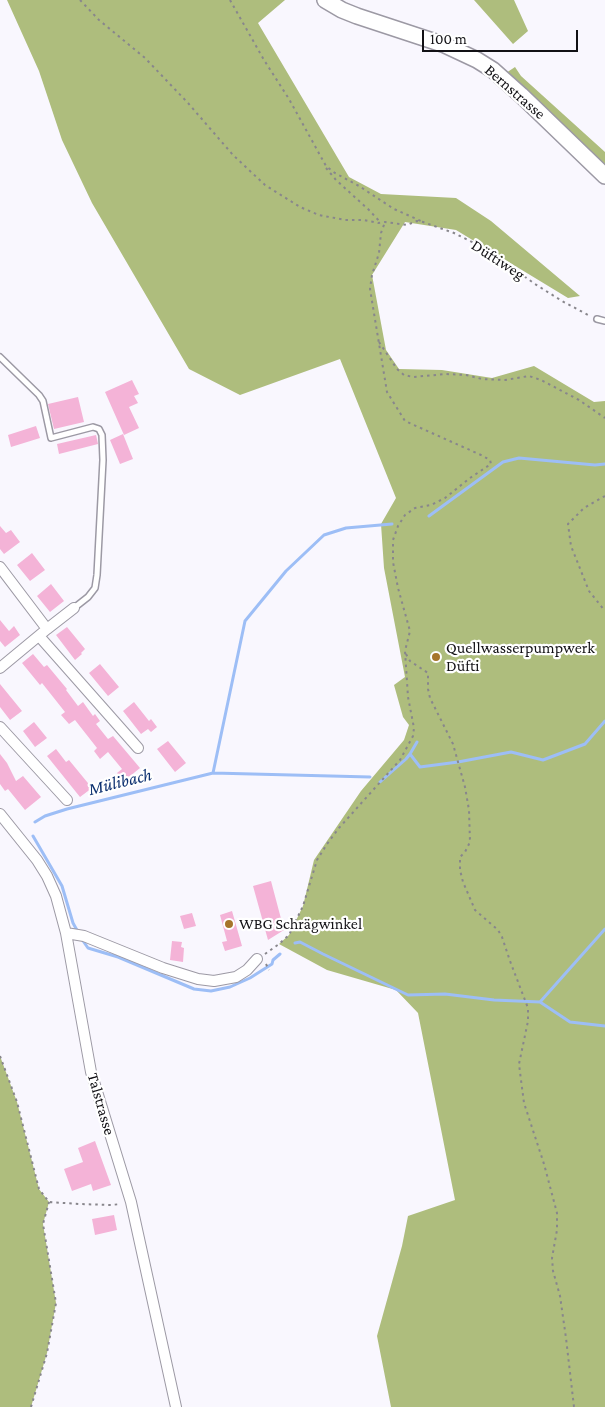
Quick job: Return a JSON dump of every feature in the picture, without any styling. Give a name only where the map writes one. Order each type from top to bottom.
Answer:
[{"type":"street","name":"Bernstrasse","points":[[325,0],[357,16],[445,45],[477,60],[492,70],[521,95],[605,176]]},
{"type":"street","points":[[0,567],[48,629]]},
{"type":"street","points":[[0,668],[74,608]]},
{"type":"street","points":[[39,636],[138,748]]},
{"type":"street","points":[[0,727],[67,800]]},
{"type":"street","name":"Talstrasse","points":[[0,814],[24,842],[47,876],[75,935],[91,1072],[131,1202],[176,1407]]},
{"type":"street","points":[[75,935],[198,979],[214,981],[236,977],[261,961]]},
{"type":"lane","points":[[597,319],[605,321]]},
{"type":"lane","points":[[0,357],[43,401],[51,438],[93,427],[99,429],[102,435],[103,460],[95,588],[88,597],[74,608]]},
{"type":"path","name":"Düftiweg","points":[[80,0],[99,20],[145,58],[188,103],[233,155],[265,185],[300,207],[319,215],[345,220],[407,225],[423,222],[454,233],[486,250],[555,297],[597,319]]},
{"type":"path","points":[[230,0],[264,60],[289,99],[329,172],[380,223]]},
{"type":"path","points":[[326,166],[394,209],[423,222]]},
{"type":"path","points":[[270,970],[261,961],[289,935],[303,906],[317,860],[326,844],[400,760],[413,736],[414,728],[408,697],[405,652],[410,631],[393,562],[393,540],[398,526],[405,515],[415,508],[431,505],[446,498],[491,464],[490,460],[481,455],[405,421],[387,392],[370,289],[379,253],[380,232],[385,222]]},
{"type":"path","points":[[378,341],[397,369],[413,378],[446,374],[466,375],[490,380],[505,380],[528,376],[541,380],[579,400],[605,418]]},
{"type":"path","points":[[605,496],[584,508],[568,524],[570,546],[590,591],[605,611]]},
{"type":"path","points":[[405,652],[410,661],[428,673],[430,698],[453,744],[465,787],[469,810],[470,842],[460,857],[460,870],[468,897],[475,910],[498,930],[502,937],[528,1008],[528,1021],[519,1064],[524,1103],[544,1164],[557,1213],[557,1230],[552,1258],[560,1296],[574,1407]]},
{"type":"path","points":[[0,1056],[17,1102],[39,1189],[49,1202],[111,1205],[131,1202]]},
{"type":"path","points":[[30,1407],[47,1353],[56,1303],[43,1224],[49,1202]]},
{"type":"green space","points":[[7,0],[285,0],[258,23],[349,177],[381,194],[456,198],[491,221],[580,296],[568,298],[456,230],[405,222],[372,275],[386,350],[399,369],[442,370],[492,378],[534,366],[594,402],[605,401],[605,1407],[391,1407],[377,1336],[402,1246],[408,1216],[455,1200],[418,1013],[396,990],[327,970],[279,944],[289,935],[303,906],[314,860],[361,791],[404,740],[409,725],[403,717],[394,685],[405,677],[384,568],[381,524],[396,498],[340,359],[240,395],[189,369],[92,203],[62,140],[39,71]]},
{"type":"green space","points":[[474,0],[514,0],[528,31],[513,44]]},
{"type":"green space","points":[[515,67],[521,76],[605,152],[605,170],[506,73]]},
{"type":"green space","points":[[0,1056],[17,1102],[39,1189],[49,1202],[43,1224],[56,1303],[47,1353],[31,1407],[0,1407]]},
{"type":"building","points":[[132,380],[139,394],[134,396],[138,403],[129,407],[139,428],[124,435],[105,392]]},
{"type":"building","points":[[78,397],[84,422],[54,429],[48,404]]},
{"type":"building","points":[[36,426],[40,438],[11,447],[8,435]]},
{"type":"building","points":[[123,434],[133,459],[120,464],[110,440]]},
{"type":"building","points":[[96,435],[98,444],[59,454],[57,444]]},
{"type":"building","points":[[0,526],[6,533],[11,530],[20,542],[4,554],[0,549]]},
{"type":"building","points":[[32,553],[45,570],[30,581],[17,565]]},
{"type":"building","points":[[51,584],[64,601],[50,612],[37,596]]},
{"type":"building","points":[[0,620],[9,631],[14,626],[20,635],[5,647],[0,641]]},
{"type":"building","points":[[67,627],[85,649],[75,660],[56,635]]},
{"type":"building","points":[[33,654],[44,667],[47,665],[78,706],[83,702],[93,716],[95,714],[100,721],[96,724],[108,739],[113,736],[140,768],[124,781],[117,773],[122,769],[108,752],[100,759],[94,751],[97,748],[75,720],[69,724],[61,715],[65,712],[42,683],[40,685],[22,663]]},
{"type":"building","points":[[100,664],[119,687],[108,696],[89,673]]},
{"type":"building","points":[[0,684],[22,711],[10,720],[0,707]]},
{"type":"building","points":[[134,702],[149,721],[151,719],[157,727],[151,732],[148,729],[141,734],[123,711]]},
{"type":"building","points":[[34,722],[47,738],[35,747],[23,731]]},
{"type":"building","points":[[168,741],[186,763],[175,772],[157,749]]},
{"type":"building","points":[[56,749],[66,762],[69,760],[92,788],[80,797],[47,756]]},
{"type":"building","points":[[0,754],[16,781],[23,776],[41,797],[25,810],[8,789],[5,791],[0,784]]},
{"type":"building","points":[[271,881],[284,930],[268,940],[253,886]]},
{"type":"building","name":"WBG Schrägwinkel","points":[[232,911],[242,946],[225,951],[222,942],[227,941],[220,915]]},
{"type":"building","points":[[192,913],[196,926],[184,929],[180,916]]},
{"type":"building","points":[[172,941],[182,942],[181,947],[184,948],[183,962],[170,960]]},
{"type":"building","points":[[95,1141],[111,1185],[93,1191],[91,1184],[72,1191],[64,1169],[83,1162],[78,1148]]},
{"type":"building","points":[[114,1215],[117,1230],[95,1235],[92,1219]]},
{"type":"waterway","points":[[429,516],[503,462],[519,458],[595,465],[605,464]]},
{"type":"waterway","points":[[213,773],[245,621],[286,571],[324,535],[346,528],[392,524]]},
{"type":"waterway","points":[[380,782],[410,754],[420,767],[511,752],[543,760],[585,744],[605,721]]},
{"type":"waterway","points":[[410,754],[417,742]]},
{"type":"waterway","name":"Mülibach","points":[[35,822],[45,816],[67,809],[213,773],[370,777]]},
{"type":"waterway","points":[[33,836],[62,886],[73,923],[78,932]]},
{"type":"waterway","points":[[540,1002],[605,929]]},
{"type":"waterway","points":[[81,938],[88,948],[118,957],[194,989],[211,991],[230,987],[250,978],[272,964],[273,960],[280,954]]},
{"type":"waterway","points":[[295,943],[300,942],[408,995],[445,994],[494,1000],[540,1002],[570,1022],[605,1026]]},
{"type":"place","name":"Quellwasserpumpwerk Düfti","points":[[436,657]]},
{"type":"place","name":"WBG Schrägwinkel","points":[[229,924]]}]
